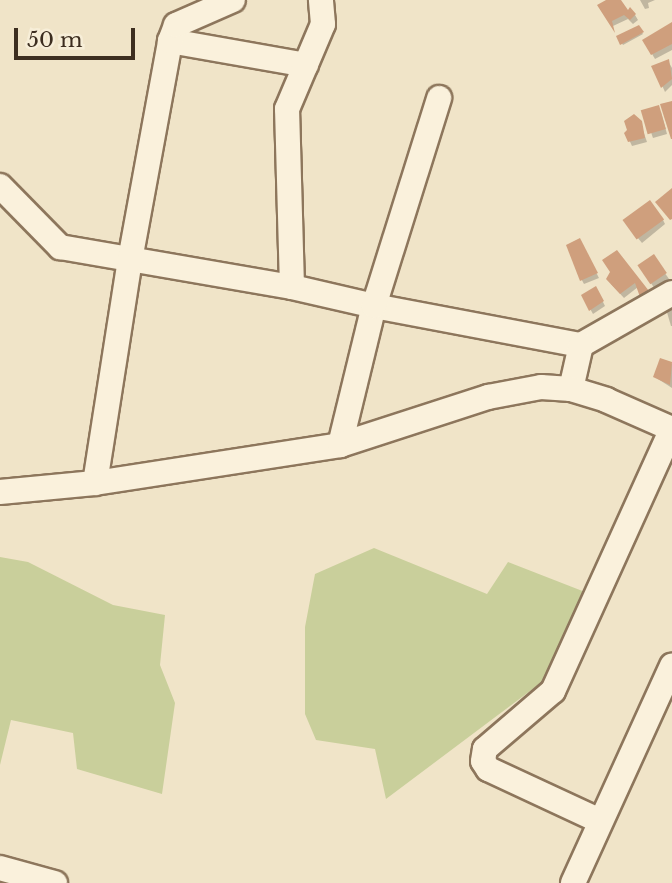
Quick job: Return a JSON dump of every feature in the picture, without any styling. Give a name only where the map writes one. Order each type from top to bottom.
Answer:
[{"type":"street","points":[[95,483],[130,260],[170,41],[176,25],[233,0]]},
{"type":"street","points":[[292,287],[287,109],[323,24],[321,0]]},
{"type":"street","points":[[170,41],[306,65]]},
{"type":"street","points":[[340,445],[374,306],[439,98]]},
{"type":"street","points":[[0,187],[60,247],[292,287],[374,306],[581,345],[672,293]]},
{"type":"street","points":[[570,390],[581,345]]},
{"type":"street","points":[[0,492],[95,483],[340,445],[488,397],[541,387],[570,390],[606,400],[672,429],[553,691],[485,749],[483,761],[488,769],[600,821]]},
{"type":"street","points":[[572,883],[672,666]]},
{"type":"street","points":[[0,868],[55,883]]},
{"type":"green space","points":[[374,548],[487,594],[508,562],[585,592],[542,682],[386,799],[375,749],[316,740],[305,714],[305,627],[315,574]]},
{"type":"green space","points":[[0,557],[28,562],[113,605],[165,615],[160,665],[175,703],[162,794],[77,769],[73,733],[11,720],[0,765]]},
{"type":"building","points":[[606,0],[621,0],[628,10],[630,7],[636,14],[630,20],[624,15],[612,21],[615,33],[597,5]]},
{"type":"building","points":[[672,22],[672,44],[651,55],[642,40]]},
{"type":"building","points":[[639,25],[644,32],[620,45],[616,36]]},
{"type":"building","points":[[669,59],[672,79],[661,88],[651,66]]},
{"type":"building","points":[[672,101],[672,139],[671,139],[660,104]]},
{"type":"building","points":[[659,105],[666,129],[648,134],[641,110]]},
{"type":"building","points":[[634,114],[642,121],[645,138],[628,142],[624,133],[627,130],[624,121]]},
{"type":"building","points":[[672,188],[672,219],[670,220],[655,202]]},
{"type":"building","points":[[650,200],[664,219],[637,239],[622,220]]},
{"type":"building","points":[[580,238],[598,273],[580,281],[566,245]]},
{"type":"building","points":[[617,250],[649,291],[640,297],[635,283],[620,294],[606,279],[610,272],[602,260]]},
{"type":"building","points":[[654,254],[667,273],[650,284],[637,265]]},
{"type":"building","points":[[596,286],[604,301],[589,311],[581,295]]},
{"type":"building","points":[[660,358],[672,362],[670,385],[653,377]]}]
